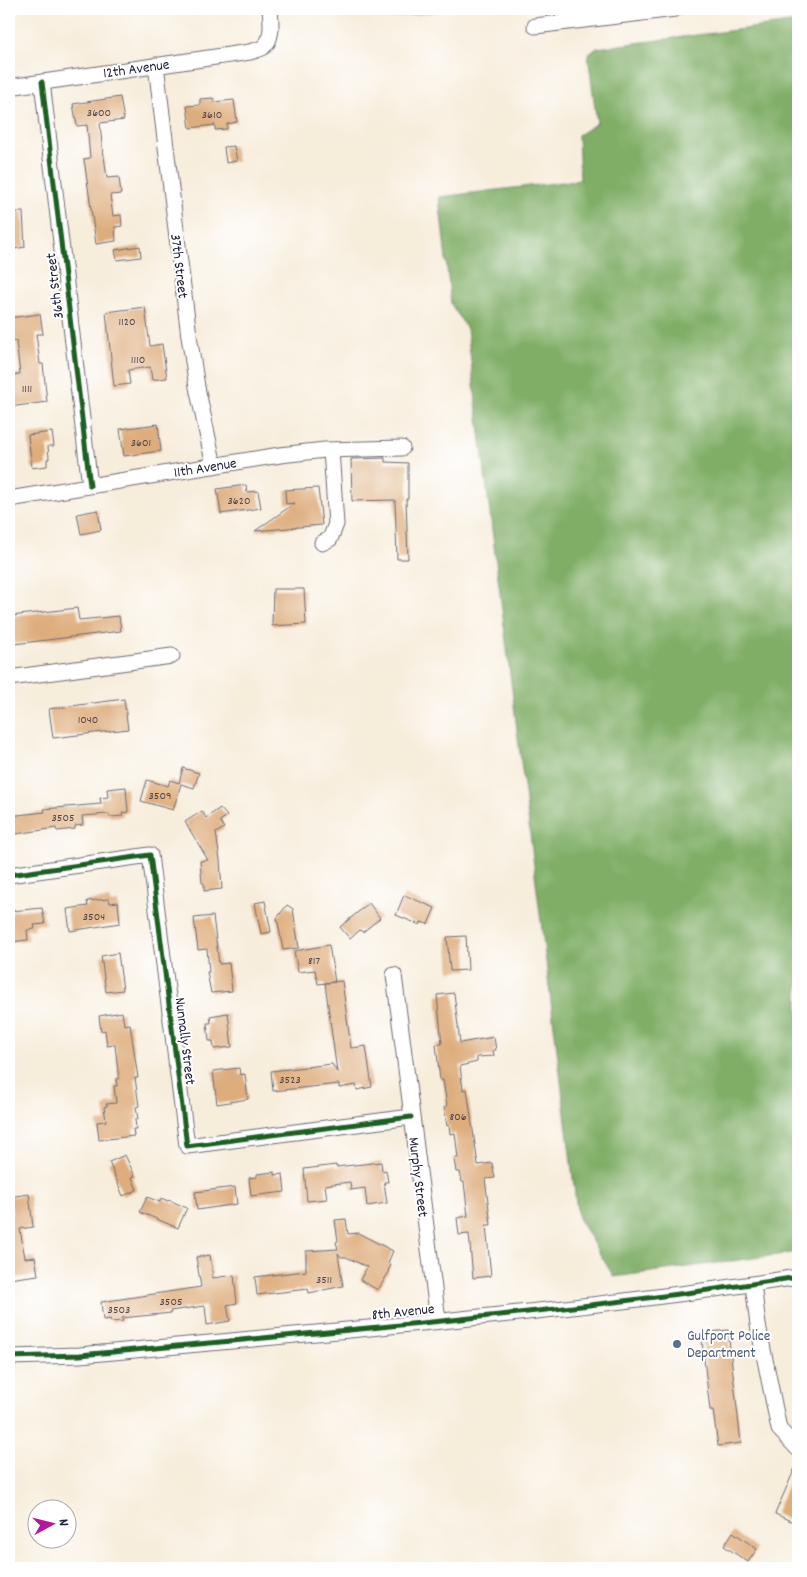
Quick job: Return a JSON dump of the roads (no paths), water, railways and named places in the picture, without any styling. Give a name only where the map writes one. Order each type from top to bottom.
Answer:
[{"type":"street","name":"12th Avenue","points":[[9,87],[250,52],[262,48],[268,40],[272,25],[270,9]]},
{"type":"street","points":[[535,26],[675,9]]},
{"type":"street","name":"37th Street","points":[[156,65],[189,336],[199,397],[214,466]]},
{"type":"street","name":"36th Street","points":[[42,82],[90,486]]},
{"type":"street","name":"11th Avenue","points":[[9,499],[280,455],[331,450],[402,448]]},
{"type":"street","points":[[322,543],[330,539],[336,524],[331,450]]},
{"type":"street","points":[[9,678],[172,656]]},
{"type":"street","name":"Nunnally Street","points":[[9,874],[150,855],[187,1146],[411,1117]]},
{"type":"street","name":"Murphy Street","points":[[394,975],[438,1320]]},
{"type":"street","name":"8th Avenue","points":[[9,1357],[80,1355],[557,1309],[798,1277]]},
{"type":"street","points":[[753,1284],[758,1325],[779,1429],[798,1449]]},
{"type":"place","name":"Gulfport Police Department","points":[[677,1344]]}]
